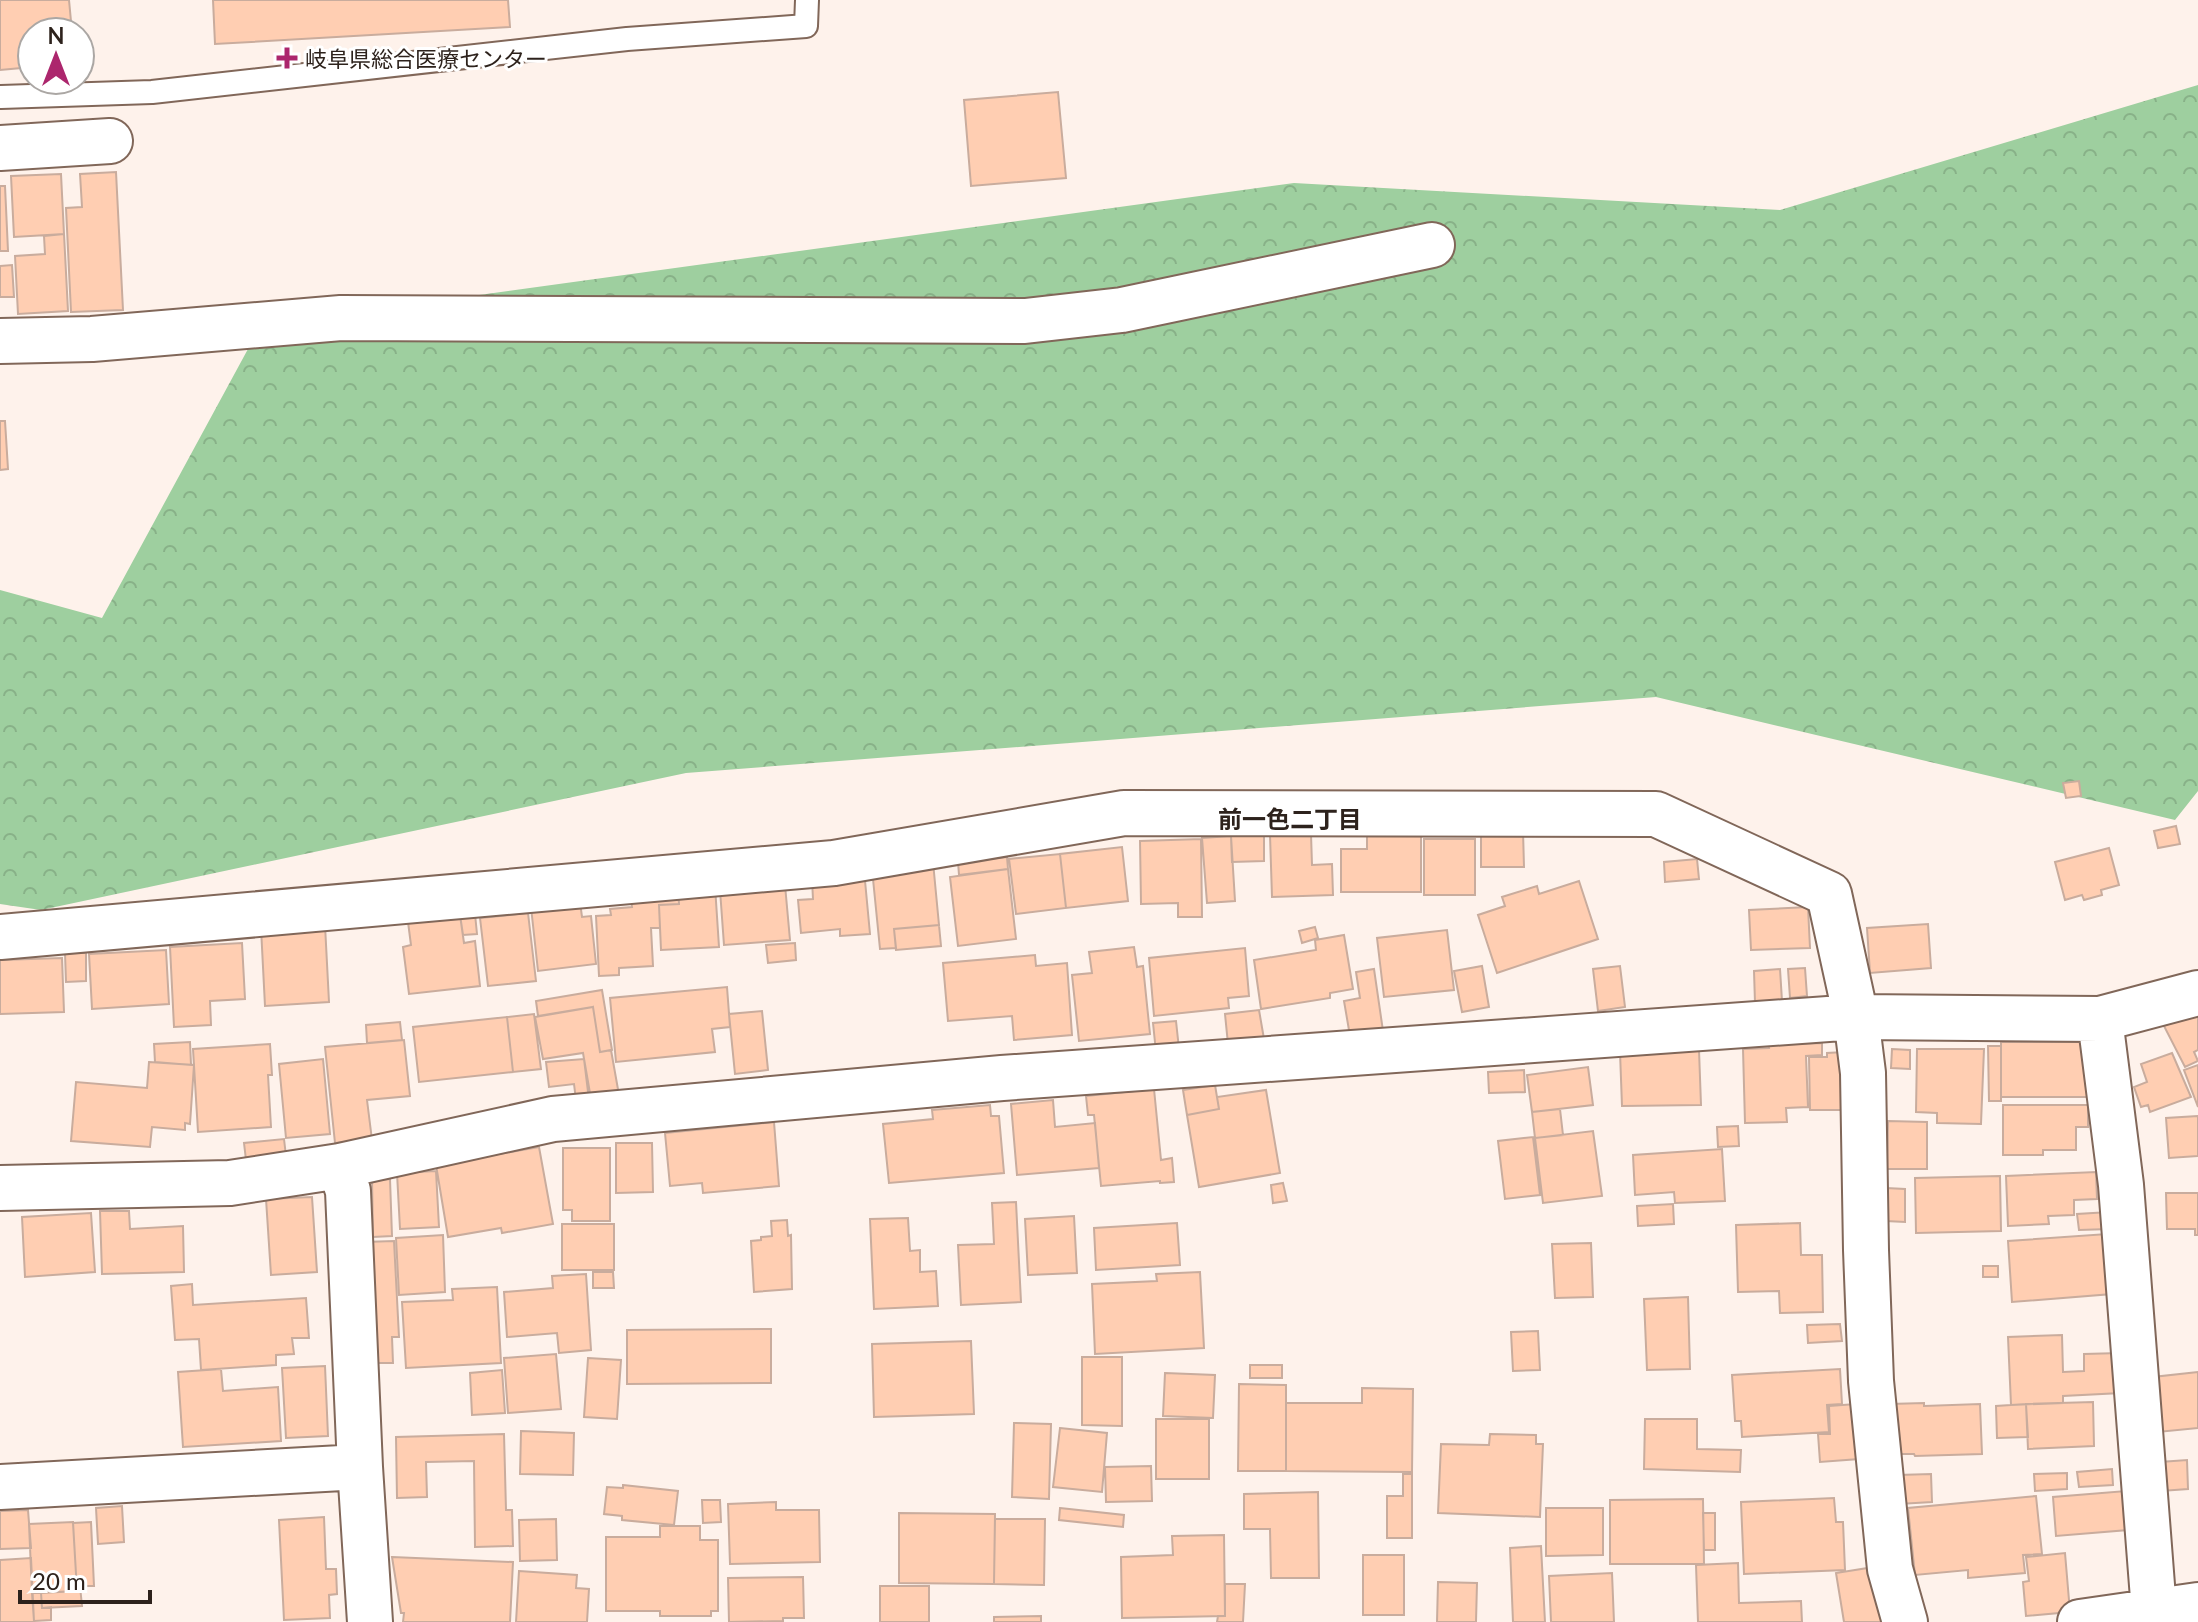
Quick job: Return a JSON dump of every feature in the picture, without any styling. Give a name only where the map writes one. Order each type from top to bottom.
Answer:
[{"type":"street","points":[[0,148],[110,141]]},
{"type":"street","points":[[0,341],[92,339],[341,318],[1025,321],[1122,310],[1432,245]]},
{"type":"street","points":[[0,937],[834,863],[1124,813],[1656,814],[1829,894],[1856,1017],[1863,1073],[1871,1381],[1890,1569],[1905,1622]]},
{"type":"street","points":[[0,1188],[230,1183],[340,1166],[553,1119],[1002,1078],[1856,1017],[2100,1019],[2198,993]]},
{"type":"street","points":[[2100,1019],[2121,1185],[2154,1611]]},
{"type":"street","points":[[340,1166],[348,1191],[370,1622]]},
{"type":"street","points":[[0,1487],[360,1467]]},
{"type":"street","points":[[2080,1622],[2198,1605]]},
{"type":"lane","points":[[1,97],[152,92],[612,40],[806,26],[807,0]]},
{"type":"green space","points":[[2198,85],[2198,791],[2175,820],[1656,697],[686,773],[41,910],[0,904],[0,590],[102,618],[261,325],[1294,183],[1780,210]]},
{"type":"building","points":[[0,0],[69,0],[70,16],[16,16],[16,68],[0,70]]},
{"type":"building","points":[[213,0],[508,0],[510,27],[215,44]]},
{"type":"building","points":[[1058,92],[1066,178],[971,186],[964,100]]},
{"type":"building","points":[[116,172],[123,310],[71,312],[66,208],[82,207],[80,174]]},
{"type":"building","points":[[61,174],[64,234],[14,237],[11,176]]},
{"type":"building","points":[[0,186],[5,186],[8,251],[0,251]]},
{"type":"building","points":[[64,234],[68,311],[18,314],[15,256],[45,254],[44,236]]},
{"type":"building","points":[[12,265],[14,297],[0,297],[0,266]]},
{"type":"building","points":[[0,421],[5,421],[8,469],[0,470]]},
{"type":"building","points":[[2079,781],[2081,796],[2066,798],[2063,783]]},
{"type":"building","points":[[2176,826],[2180,844],[2158,848],[2154,831]]},
{"type":"building","points":[[1367,831],[1421,832],[1421,892],[1341,892],[1341,849],[1367,849]]},
{"type":"building","points":[[1481,831],[1523,831],[1524,867],[1481,867]]},
{"type":"building","points":[[1311,834],[1312,865],[1332,864],[1333,895],[1272,897],[1270,835]]},
{"type":"building","points":[[1264,835],[1264,861],[1232,862],[1231,836]]},
{"type":"building","points":[[1231,836],[1235,901],[1207,903],[1202,838]]},
{"type":"building","points":[[1201,839],[1202,917],[1178,917],[1178,903],[1141,904],[1140,841]]},
{"type":"building","points":[[1424,839],[1475,839],[1475,895],[1424,895]]},
{"type":"building","points":[[1122,847],[1128,901],[1066,908],[1060,854]]},
{"type":"building","points":[[2109,848],[2119,885],[2101,890],[2102,895],[2084,900],[2082,895],[2065,900],[2055,862]]},
{"type":"building","points":[[1060,854],[1066,908],[1016,914],[1009,859]]},
{"type":"building","points":[[1007,857],[1008,869],[959,875],[958,862]]},
{"type":"building","points":[[1697,859],[1699,879],[1665,882],[1664,862]]},
{"type":"building","points":[[933,862],[939,925],[894,929],[896,948],[880,949],[872,869]]},
{"type":"building","points":[[1008,869],[1016,939],[958,946],[950,877]]},
{"type":"building","points":[[864,870],[870,934],[840,936],[840,929],[801,933],[798,900],[813,899],[812,879]]},
{"type":"building","points":[[1579,881],[1598,939],[1497,973],[1478,915],[1505,906],[1502,897],[1537,886],[1539,894]]},
{"type":"building","points":[[785,885],[790,940],[724,945],[720,890]]},
{"type":"building","points":[[715,886],[719,947],[661,950],[659,905],[679,904],[678,888]]},
{"type":"building","points":[[678,887],[679,904],[659,905],[660,928],[651,928],[653,966],[619,968],[619,975],[599,976],[596,916],[611,915],[610,909],[632,907],[630,890]]},
{"type":"building","points":[[580,902],[582,917],[591,916],[596,964],[538,971],[531,907]]},
{"type":"building","points":[[1808,907],[1810,948],[1751,950],[1749,910]]},
{"type":"building","points":[[528,913],[536,981],[488,986],[480,918]]},
{"type":"building","points":[[475,914],[477,934],[463,935],[460,915]]},
{"type":"building","points":[[460,915],[464,943],[475,941],[480,986],[409,994],[403,947],[411,945],[408,922]]},
{"type":"building","points":[[1928,924],[1931,968],[1870,973],[1867,928]]},
{"type":"building","points":[[325,925],[329,1002],[265,1006],[261,928]]},
{"type":"building","points":[[939,925],[941,946],[896,950],[894,929]]},
{"type":"building","points":[[1315,927],[1318,938],[1302,943],[1299,931]]},
{"type":"building","points":[[1447,930],[1454,990],[1384,997],[1377,938]]},
{"type":"building","points":[[1344,935],[1353,989],[1330,993],[1330,998],[1261,1009],[1254,960],[1316,950],[1315,940]]},
{"type":"building","points":[[242,943],[245,999],[210,1001],[211,1025],[174,1027],[170,947]]},
{"type":"building","points":[[795,943],[796,960],[768,963],[766,945]]},
{"type":"building","points":[[1134,947],[1137,967],[1143,966],[1150,1034],[1079,1041],[1072,975],[1092,973],[1089,952]]},
{"type":"building","points":[[1245,948],[1249,996],[1228,998],[1229,1008],[1154,1016],[1149,958]]},
{"type":"building","points":[[166,950],[169,1004],[92,1009],[89,954]]},
{"type":"building","points":[[65,953],[86,953],[86,981],[66,982]]},
{"type":"building","points":[[1035,955],[1036,966],[1067,963],[1072,1035],[1014,1040],[1012,1016],[948,1021],[943,963]]},
{"type":"building","points":[[62,958],[64,1012],[0,1014],[0,960]]},
{"type":"building","points":[[1482,966],[1489,1007],[1462,1012],[1454,971]]},
{"type":"building","points":[[1620,966],[1625,1007],[1598,1011],[1593,969]]},
{"type":"building","points":[[1805,968],[1807,996],[1790,998],[1788,969]]},
{"type":"building","points":[[1374,969],[1383,1031],[1350,1036],[1344,1001],[1360,998],[1356,972]]},
{"type":"building","points":[[1780,969],[1782,1001],[1755,1003],[1754,971]]},
{"type":"building","points":[[727,987],[730,1027],[712,1029],[715,1052],[616,1062],[610,998]]},
{"type":"building","points":[[602,990],[612,1050],[600,1052],[593,1007],[538,1016],[536,1001]]},
{"type":"building","points":[[593,1007],[600,1052],[611,1050],[619,1095],[591,1099],[583,1053],[543,1059],[535,1017]]},
{"type":"building","points":[[2198,1008],[2198,1050],[2194,1052],[2198,1061],[2185,1067],[2164,1026]]},
{"type":"building","points":[[1259,1010],[1264,1039],[1228,1044],[1225,1014]]},
{"type":"building","points":[[762,1011],[768,1070],[735,1074],[729,1014]]},
{"type":"building","points":[[534,1014],[541,1069],[513,1072],[507,1017]]},
{"type":"building","points":[[507,1017],[513,1072],[419,1082],[413,1027]]},
{"type":"building","points":[[1176,1021],[1179,1049],[1156,1052],[1153,1023]]},
{"type":"building","points":[[400,1022],[402,1040],[367,1043],[366,1025]]},
{"type":"building","points":[[404,1040],[410,1096],[367,1100],[372,1140],[335,1143],[325,1047]]},
{"type":"building","points":[[1768,1041],[1822,1043],[1822,1055],[1806,1056],[1808,1107],[1786,1108],[1787,1122],[1745,1123],[1743,1049],[1769,1048]]},
{"type":"building","points":[[190,1042],[191,1065],[155,1062],[154,1044]]},
{"type":"building","points":[[2001,1042],[2089,1042],[2089,1097],[2001,1097]]},
{"type":"building","points":[[270,1044],[271,1127],[198,1132],[193,1049]]},
{"type":"building","points":[[1988,1046],[2001,1046],[2001,1101],[1989,1101]]},
{"type":"building","points":[[1892,1049],[1910,1050],[1910,1069],[1891,1068]]},
{"type":"building","points":[[1917,1049],[1984,1049],[1981,1124],[1937,1123],[1937,1113],[1916,1112]]},
{"type":"building","points":[[1699,1050],[1701,1105],[1622,1106],[1620,1052]]},
{"type":"building","points":[[1844,1052],[1845,1110],[1810,1110],[1809,1057],[1827,1057],[1827,1053]]},
{"type":"building","points":[[2172,1053],[2191,1097],[2150,1112],[2148,1105],[2141,1107],[2134,1087],[2147,1082],[2141,1064]]},
{"type":"building","points":[[323,1059],[330,1134],[286,1138],[279,1064]]},
{"type":"building","points":[[584,1059],[589,1100],[576,1100],[574,1084],[549,1087],[546,1062]]},
{"type":"building","points":[[149,1062],[194,1065],[190,1124],[185,1123],[185,1130],[152,1127],[150,1147],[71,1141],[76,1082],[147,1088]]},
{"type":"building","points":[[2198,1065],[2198,1107],[2184,1070]]},
{"type":"building","points":[[1588,1067],[1593,1105],[1532,1112],[1527,1075]]},
{"type":"building","points":[[1524,1070],[1525,1092],[1489,1093],[1488,1072]]},
{"type":"building","points":[[1215,1085],[1219,1109],[1187,1115],[1183,1090]]},
{"type":"building","points":[[1154,1089],[1161,1160],[1172,1158],[1174,1182],[1101,1186],[1094,1115],[1088,1115],[1086,1096]]},
{"type":"building","points":[[1266,1090],[1280,1173],[1199,1187],[1187,1115],[1219,1109],[1217,1097]]},
{"type":"building","points":[[1053,1100],[1055,1127],[1095,1123],[1099,1168],[1017,1175],[1011,1104]]},
{"type":"building","points":[[990,1105],[991,1116],[999,1116],[1004,1173],[889,1183],[883,1124],[933,1119],[932,1110]]},
{"type":"building","points":[[2003,1105],[2088,1105],[2088,1127],[2076,1127],[2076,1150],[2043,1150],[2043,1155],[2003,1155]]},
{"type":"building","points":[[1560,1109],[1563,1135],[1535,1138],[1532,1112]]},
{"type":"building","points":[[2198,1116],[2198,1156],[2169,1158],[2166,1118]]},
{"type":"building","points":[[1888,1121],[1927,1122],[1927,1169],[1887,1169]]},
{"type":"building","points":[[774,1122],[779,1186],[703,1193],[702,1183],[670,1186],[665,1133]]},
{"type":"building","points":[[1738,1126],[1739,1146],[1718,1147],[1717,1127]]},
{"type":"building","points":[[1593,1131],[1602,1196],[1543,1203],[1535,1138]]},
{"type":"building","points":[[1533,1137],[1540,1195],[1505,1199],[1498,1141]]},
{"type":"building","points":[[284,1139],[286,1156],[246,1160],[244,1143]]},
{"type":"building","points":[[616,1143],[652,1143],[653,1192],[616,1193]]},
{"type":"building","points":[[539,1147],[553,1224],[502,1233],[501,1228],[448,1237],[436,1165]]},
{"type":"building","points":[[563,1148],[610,1148],[610,1221],[572,1221],[572,1210],[563,1210]]},
{"type":"building","points":[[1722,1149],[1725,1201],[1675,1203],[1674,1192],[1635,1195],[1633,1155]]},
{"type":"building","points":[[436,1171],[439,1227],[400,1229],[397,1173]]},
{"type":"building","points":[[2096,1172],[2097,1199],[2074,1200],[2074,1215],[2048,1216],[2049,1224],[2008,1226],[2006,1176]]},
{"type":"building","points":[[2000,1176],[2001,1231],[1916,1233],[1915,1178]]},
{"type":"building","points":[[390,1179],[392,1236],[373,1237],[372,1180]]},
{"type":"building","points":[[1283,1183],[1287,1201],[1273,1203],[1271,1185]]},
{"type":"building","points":[[1886,1188],[1905,1189],[1905,1222],[1886,1221]]},
{"type":"building","points":[[2166,1193],[2198,1193],[2198,1235],[2195,1235],[2195,1229],[2167,1229]]},
{"type":"building","points":[[312,1197],[317,1272],[271,1275],[266,1199]]},
{"type":"building","points":[[1016,1202],[1021,1302],[961,1305],[958,1245],[994,1244],[992,1203]]},
{"type":"building","points":[[1673,1204],[1674,1224],[1638,1226],[1637,1206]]},
{"type":"building","points":[[100,1211],[129,1211],[130,1229],[183,1226],[184,1272],[102,1274]]},
{"type":"building","points":[[2109,1212],[2110,1229],[2079,1230],[2077,1214]]},
{"type":"building","points":[[91,1213],[95,1272],[25,1277],[22,1217]]},
{"type":"building","points":[[1074,1216],[1077,1273],[1028,1275],[1025,1219]]},
{"type":"building","points":[[908,1218],[910,1251],[920,1250],[920,1272],[936,1271],[938,1306],[874,1309],[870,1219]]},
{"type":"building","points":[[787,1220],[788,1236],[791,1235],[792,1289],[754,1292],[751,1241],[772,1236],[771,1221]]},
{"type":"building","points":[[1177,1223],[1180,1265],[1096,1270],[1094,1228]]},
{"type":"building","points":[[1800,1223],[1801,1255],[1822,1255],[1823,1312],[1780,1313],[1779,1291],[1738,1292],[1736,1225]]},
{"type":"building","points":[[562,1224],[614,1224],[614,1270],[562,1270]]},
{"type":"building","points":[[2107,1234],[2112,1294],[2012,1302],[2008,1241]]},
{"type":"building","points":[[443,1235],[445,1292],[399,1295],[396,1238]]},
{"type":"building","points":[[394,1241],[399,1337],[392,1337],[393,1363],[370,1363],[364,1242]]},
{"type":"building","points":[[1591,1243],[1593,1297],[1555,1298],[1552,1244]]},
{"type":"building","points":[[1983,1266],[1998,1266],[1998,1277],[1983,1277]]},
{"type":"building","points":[[593,1272],[613,1272],[614,1288],[593,1288]]},
{"type":"building","points":[[1200,1272],[1204,1348],[1095,1354],[1092,1284],[1157,1281],[1156,1274]]},
{"type":"building","points":[[586,1274],[591,1350],[559,1353],[557,1333],[507,1337],[504,1292],[553,1288],[552,1276]]},
{"type":"building","points":[[192,1284],[193,1305],[306,1298],[309,1338],[292,1338],[294,1354],[276,1355],[276,1365],[201,1370],[199,1339],[175,1340],[171,1286]]},
{"type":"building","points":[[497,1287],[501,1363],[406,1368],[402,1302],[453,1300],[452,1289]]},
{"type":"building","points":[[1688,1297],[1690,1369],[1647,1370],[1644,1299]]},
{"type":"building","points":[[1840,1324],[1842,1341],[1808,1343],[1807,1325]]},
{"type":"building","points":[[771,1329],[771,1383],[627,1384],[627,1330]]},
{"type":"building","points":[[1538,1331],[1540,1370],[1513,1371],[1511,1332]]},
{"type":"building","points":[[2062,1335],[2063,1372],[2084,1371],[2084,1354],[2120,1353],[2121,1393],[2063,1396],[2063,1403],[2011,1405],[2008,1337]]},
{"type":"building","points":[[971,1341],[974,1414],[874,1417],[872,1344]]},
{"type":"building","points":[[556,1354],[561,1409],[508,1413],[504,1358]]},
{"type":"building","points":[[1082,1357],[1122,1357],[1122,1426],[1082,1425]]},
{"type":"building","points":[[588,1358],[621,1360],[617,1419],[584,1417]]},
{"type":"building","points":[[1250,1365],[1282,1365],[1282,1378],[1250,1378]]},
{"type":"building","points":[[325,1366],[328,1436],[286,1438],[282,1368]]},
{"type":"building","points":[[221,1369],[223,1391],[278,1387],[281,1441],[183,1447],[178,1372]]},
{"type":"building","points":[[1840,1369],[1842,1404],[1827,1405],[1829,1432],[1742,1437],[1741,1421],[1735,1421],[1732,1375]]},
{"type":"building","points":[[502,1370],[505,1413],[472,1415],[470,1373]]},
{"type":"building","points":[[2198,1372],[2198,1428],[2158,1432],[2153,1377]]},
{"type":"building","points":[[1165,1373],[1215,1375],[1213,1418],[1163,1416]]},
{"type":"building","points":[[1239,1384],[1286,1385],[1286,1471],[1238,1471]]},
{"type":"building","points":[[1362,1388],[1413,1389],[1412,1472],[1286,1471],[1286,1403],[1362,1403]]},
{"type":"building","points":[[2093,1402],[2094,1446],[2028,1449],[2026,1404]]},
{"type":"building","points":[[1924,1403],[1924,1406],[1980,1404],[1982,1454],[1893,1454],[1890,1404]]},
{"type":"building","points":[[1856,1404],[1859,1459],[1820,1462],[1818,1434],[1830,1434],[1829,1406]]},
{"type":"building","points":[[2026,1404],[2028,1437],[1997,1438],[1996,1406]]},
{"type":"building","points":[[1156,1419],[1209,1419],[1209,1479],[1156,1479]]},
{"type":"building","points":[[1645,1419],[1697,1419],[1697,1449],[1741,1450],[1740,1472],[1644,1469]]},
{"type":"building","points":[[1014,1423],[1051,1424],[1049,1499],[1012,1497]]},
{"type":"building","points":[[1060,1428],[1107,1433],[1102,1492],[1053,1487]]},
{"type":"building","points":[[521,1431],[574,1433],[573,1475],[520,1474]]},
{"type":"building","points":[[504,1434],[506,1510],[512,1510],[513,1546],[475,1547],[474,1461],[426,1462],[427,1497],[397,1498],[396,1437]]},
{"type":"building","points":[[1490,1434],[1536,1435],[1536,1444],[1543,1444],[1540,1517],[1438,1513],[1441,1444],[1489,1445]]},
{"type":"building","points":[[2187,1460],[2188,1489],[2161,1491],[2160,1462]]},
{"type":"building","points":[[1151,1466],[1152,1501],[1106,1502],[1105,1467]]},
{"type":"building","points":[[2112,1469],[2113,1485],[2079,1487],[2077,1472]]},
{"type":"building","points":[[2067,1473],[2067,1489],[2035,1491],[2034,1474]]},
{"type":"building","points":[[1403,1474],[1412,1474],[1412,1538],[1387,1538],[1387,1496],[1403,1496]]},
{"type":"building","points":[[1931,1474],[1932,1502],[1899,1504],[1898,1475]]},
{"type":"building","points":[[623,1485],[678,1491],[674,1525],[622,1520],[622,1516],[604,1514],[607,1487],[623,1488]]},
{"type":"building","points":[[2126,1491],[2128,1530],[2056,1536],[2053,1497]]},
{"type":"building","points":[[1318,1492],[1319,1578],[1271,1578],[1270,1529],[1244,1529],[1244,1494]]},
{"type":"building","points":[[2036,1496],[2042,1554],[2023,1555],[2025,1573],[1968,1578],[1968,1570],[1915,1575],[1908,1508]]},
{"type":"building","points":[[1834,1498],[1836,1522],[1843,1522],[1845,1570],[1744,1574],[1741,1502]]},
{"type":"building","points":[[1703,1499],[1704,1564],[1610,1564],[1610,1500]]},
{"type":"building","points":[[702,1500],[720,1500],[721,1522],[703,1523]]},
{"type":"building","points":[[776,1502],[776,1510],[819,1510],[820,1562],[730,1564],[728,1504]]},
{"type":"building","points":[[122,1506],[124,1542],[98,1544],[96,1508]]},
{"type":"building","points":[[1060,1508],[1124,1515],[1123,1527],[1059,1520]]},
{"type":"building","points":[[1546,1508],[1603,1508],[1603,1555],[1546,1556]]},
{"type":"building","points":[[28,1510],[31,1548],[0,1549],[0,1511]]},
{"type":"building","points":[[899,1513],[995,1514],[994,1584],[899,1583]]},
{"type":"building","points":[[1703,1513],[1715,1513],[1715,1550],[1704,1550]]},
{"type":"building","points":[[324,1517],[326,1569],[336,1569],[337,1594],[329,1595],[330,1618],[284,1620],[279,1520]]},
{"type":"building","points":[[556,1519],[557,1560],[520,1561],[519,1520]]},
{"type":"building","points":[[995,1519],[1045,1519],[1044,1585],[994,1584]]},
{"type":"building","points":[[73,1522],[77,1591],[32,1593],[29,1524]]},
{"type":"building","points":[[91,1522],[94,1586],[80,1586],[82,1606],[42,1608],[41,1593],[77,1591],[73,1523]]},
{"type":"building","points":[[660,1526],[700,1526],[700,1540],[718,1540],[718,1611],[711,1611],[711,1616],[660,1616],[660,1611],[606,1611],[606,1537],[660,1537]]},
{"type":"building","points":[[1224,1535],[1225,1616],[1122,1618],[1121,1557],[1173,1555],[1172,1536]]},
{"type":"building","points":[[1541,1546],[1545,1622],[1513,1622],[1510,1548]]},
{"type":"building","points":[[2065,1553],[2070,1612],[2026,1616],[2023,1582],[2029,1581],[2026,1557]]},
{"type":"building","points":[[1363,1555],[1404,1555],[1404,1615],[1363,1615]]},
{"type":"building","points":[[392,1557],[513,1562],[510,1622],[403,1622],[404,1613],[401,1613]]},
{"type":"building","points":[[31,1558],[34,1622],[0,1622],[0,1560]]},
{"type":"building","points":[[1738,1563],[1739,1603],[1801,1601],[1802,1622],[1698,1622],[1696,1565]]},
{"type":"building","points":[[1874,1567],[1883,1622],[1844,1622],[1836,1573]]},
{"type":"building","points":[[519,1571],[577,1575],[576,1588],[589,1589],[587,1622],[516,1622]]},
{"type":"building","points":[[1612,1573],[1614,1622],[1551,1622],[1549,1576]]},
{"type":"building","points":[[803,1577],[804,1618],[729,1622],[728,1578]]},
{"type":"building","points":[[1438,1582],[1477,1583],[1476,1622],[1437,1622]]},
{"type":"building","points":[[1225,1584],[1245,1584],[1243,1622],[1217,1622],[1218,1616],[1225,1616]]},
{"type":"building","points":[[880,1586],[929,1586],[929,1622],[880,1622]]},
{"type":"building","points":[[32,1593],[41,1593],[42,1608],[51,1607],[51,1620],[34,1621]]},
{"type":"building","points":[[1041,1616],[1041,1622],[994,1622],[994,1617]]},
{"type":"place","name":"岐阜県総合医療センター","points":[[287,58]]},
{"type":"district","name":"前一色二丁目","points":[[1290,818]]}]
